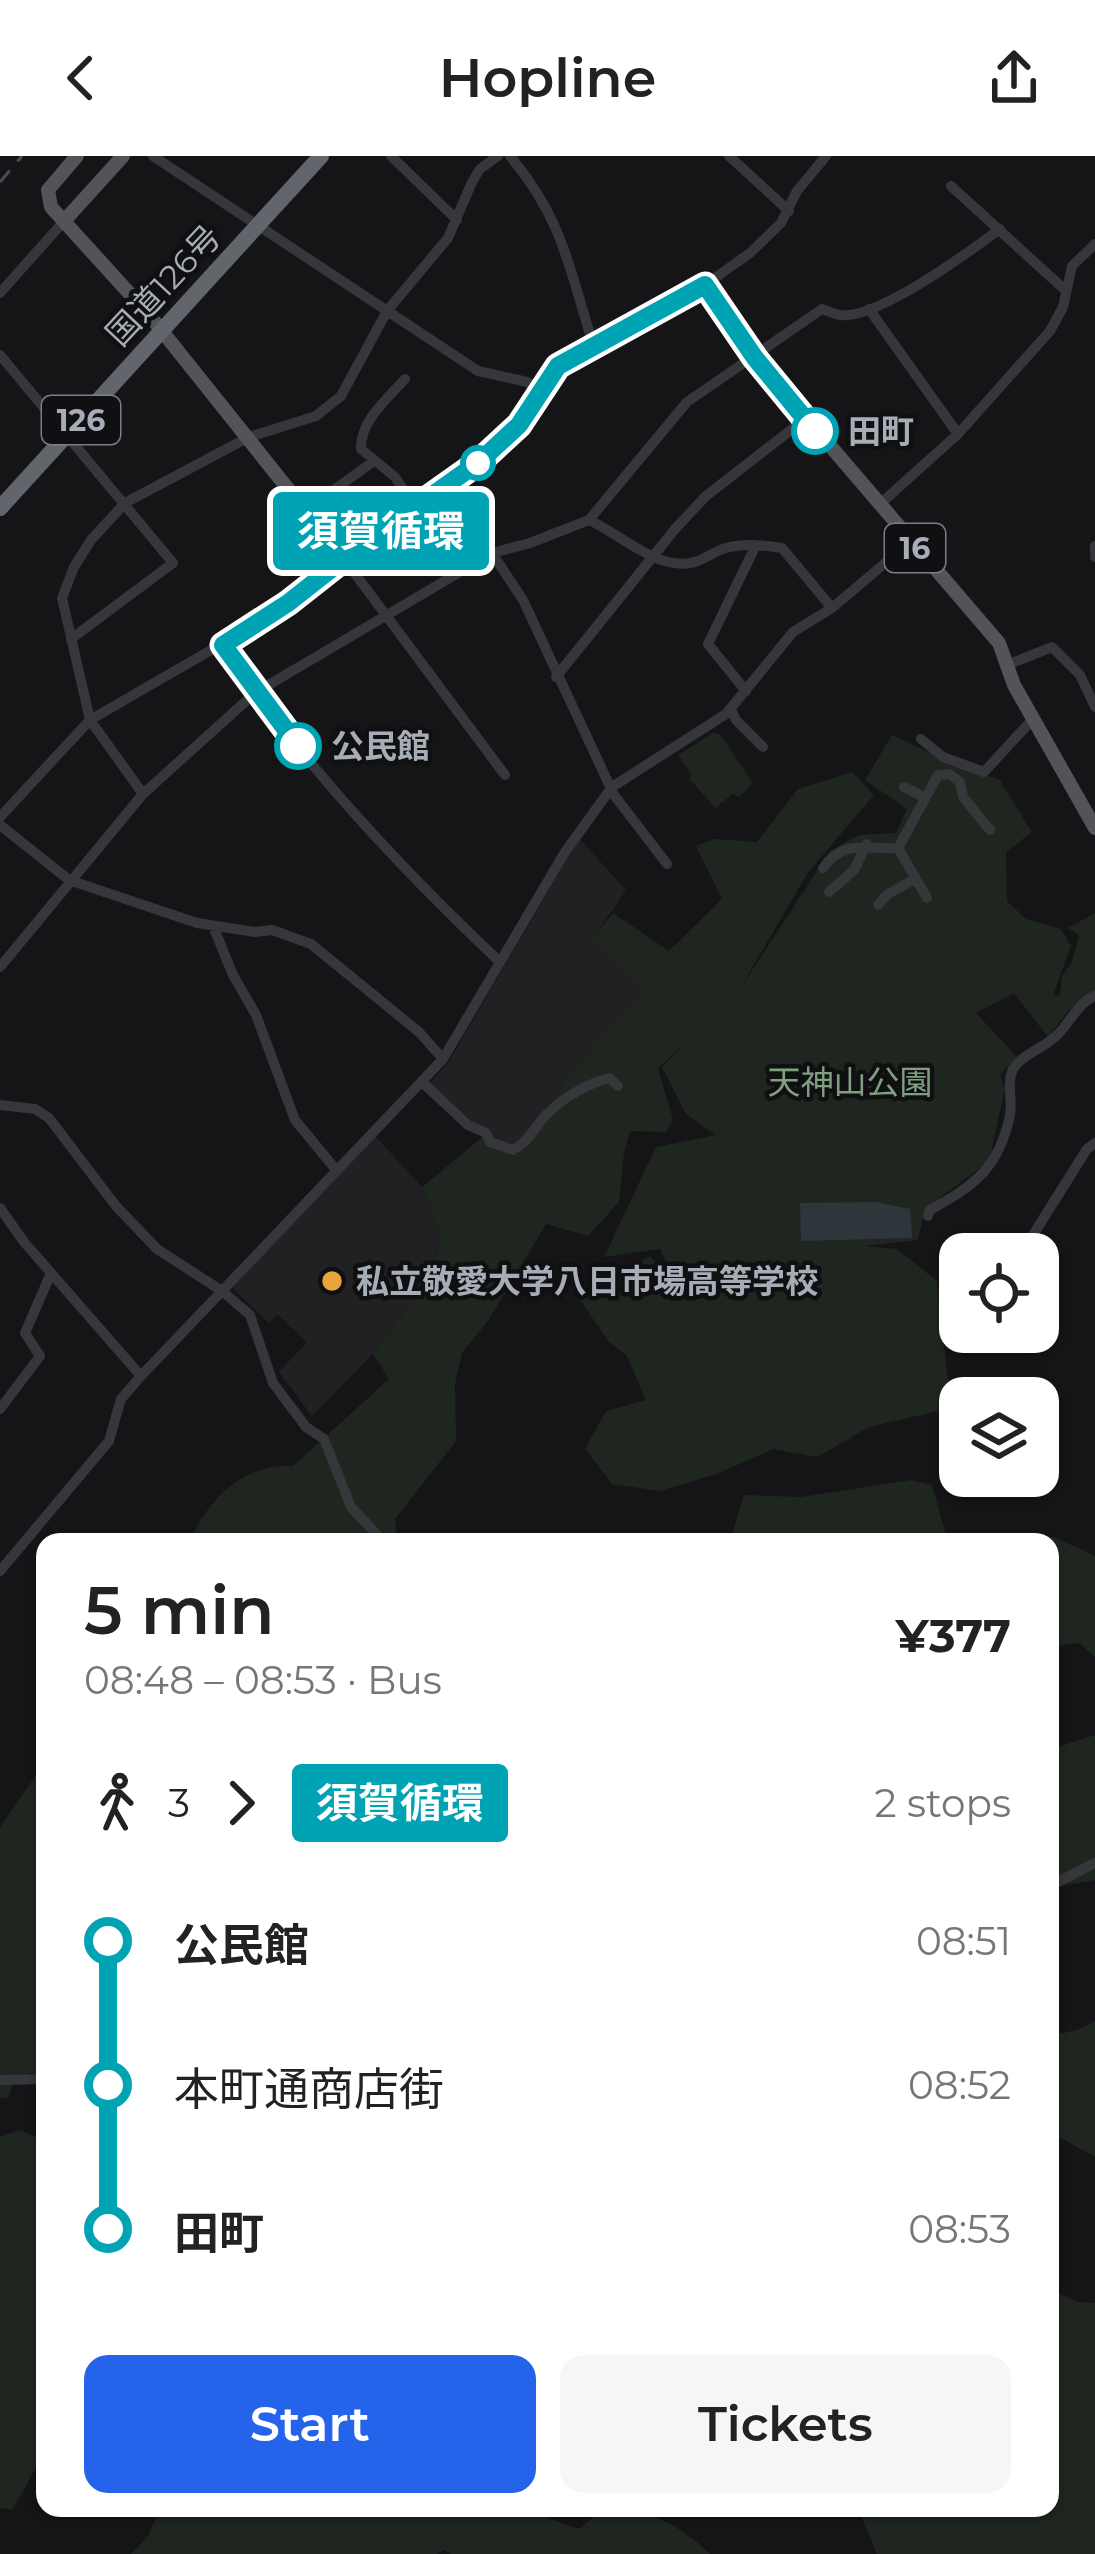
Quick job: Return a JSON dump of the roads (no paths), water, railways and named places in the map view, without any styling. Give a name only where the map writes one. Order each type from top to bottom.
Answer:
[{"type":"highway","name":"国道126号","points":[[0,508],[322,156]]},
{"type":"main road","points":[[77,156],[48,190],[51,207],[161,331],[344,559],[507,437],[558,366],[705,285]]},
{"type":"main road","points":[[64,220],[123,156]]},
{"type":"main road","name":"16","points":[[705,285],[805,419],[999,643],[1033,719],[1094,826]]},
{"type":"street","points":[[153,156],[478,371],[527,382],[541,391]]},
{"type":"street","points":[[391,156],[458,220]]},
{"type":"street","points":[[143,794],[90,720],[62,598],[64,585],[91,540],[125,503],[249,437],[316,416],[340,396],[387,311],[448,238],[480,169],[498,156]]},
{"type":"street","points":[[510,156],[559,230],[593,344]]},
{"type":"street","points":[[730,156],[789,211]]},
{"type":"street","points":[[705,285],[781,224],[797,191],[826,156]]},
{"type":"street","points":[[951,186],[1065,290]]},
{"type":"street","points":[[0,293],[64,220]]},
{"type":"street","points":[[0,967],[143,794],[255,693],[492,553],[530,544],[589,520],[687,402],[822,309],[842,316],[869,309],[928,280],[1000,229]]},
{"type":"street","points":[[879,506],[958,434],[1050,331],[1064,307],[1072,266],[1095,244]]},
{"type":"street","points":[[869,309],[958,434]]},
{"type":"street","points":[[0,355],[173,562],[71,639]]},
{"type":"street","points":[[405,379],[361,434],[361,449],[395,477],[416,507]]},
{"type":"street","points":[[556,677],[706,496],[805,419]]},
{"type":"street","points":[[306,510],[374,460]]},
{"type":"street","points":[[440,490],[523,600],[612,787],[667,864]]},
{"type":"street","points":[[589,520],[652,557],[692,563],[727,548],[782,548],[832,608]]},
{"type":"street","points":[[0,1571],[110,1441],[121,1400],[141,1376],[443,1059],[565,852],[612,787],[731,709],[793,632],[832,608],[910,542]]},
{"type":"street","points":[[746,692],[708,644],[756,545]]},
{"type":"street","points":[[1095,546],[1095,557]]},
{"type":"street","points":[[443,1059],[419,1032],[311,944],[272,930],[213,926],[70,880],[0,821],[90,720],[223,645],[344,559],[505,775]]},
{"type":"street","points":[[223,645],[298,746],[430,894],[500,962]]},
{"type":"street","points":[[1007,665],[1052,647],[1079,675],[1095,707]]},
{"type":"street","points":[[731,709],[763,747]]},
{"type":"street","points":[[921,739],[943,757],[984,772],[1033,719]]},
{"type":"street","points":[[898,848],[943,757]]},
{"type":"street","points":[[938,775],[950,774],[960,782],[963,797],[990,830]]},
{"type":"street","points":[[904,787],[924,797]]},
{"type":"street","points":[[823,868],[830,858],[867,844],[898,848]]},
{"type":"street","points":[[829,892],[854,870],[867,844]]},
{"type":"street","points":[[898,848],[927,898]]},
{"type":"street","points":[[878,905],[915,879]]},
{"type":"street","points":[[213,926],[256,1015],[295,1120],[337,1171]]},
{"type":"street","points":[[928,1216],[930,1210],[986,1174],[1011,1110],[1011,1072],[1060,1034],[1087,998],[1095,995]]},
{"type":"street","points":[[422,1082],[468,1125],[486,1133],[490,1142],[513,1150],[531,1138],[548,1113],[586,1086],[610,1078],[618,1086]]},
{"type":"street","points":[[0,1105],[35,1109],[49,1118],[116,1206],[157,1249],[250,1315],[273,1383],[306,1427],[324,1439],[351,1507],[376,1533]]},
{"type":"street","points":[[1035,1233],[1095,1143]]},
{"type":"street","points":[[0,1208],[141,1376]]},
{"type":"street","points":[[0,1408],[40,1356],[25,1333],[51,1273]]},
{"type":"street","points":[[1059,1881],[1095,1863]]},
{"type":"street","points":[[0,2080],[36,2079]]},
{"type":"railway","points":[[0,182],[22,156]]},
{"type":"place","name":"田町","points":[[815,431]]},
{"type":"place","name":"公民館","points":[[298,746]]},
{"type":"place","name":"私立敬愛大学八日市場高等学校","points":[[332,1281]]},
{"type":"park label","name":"天神山公園","points":[[850,1082]]}]
